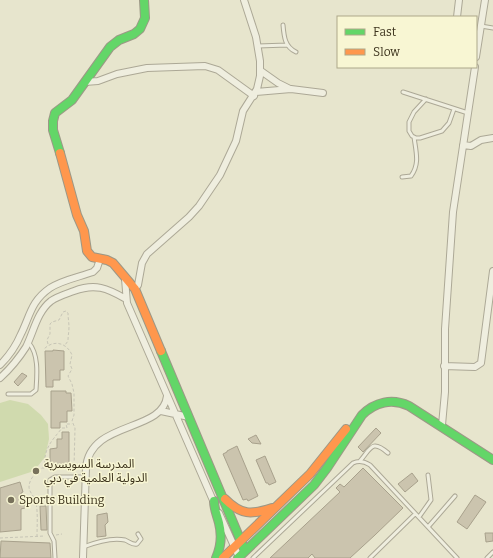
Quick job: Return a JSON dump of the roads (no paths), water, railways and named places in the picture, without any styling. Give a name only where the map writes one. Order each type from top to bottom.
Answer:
[{"type":"street","points":[[144,0],[144,18],[140,29],[131,36],[112,44],[72,100],[55,113],[52,125],[77,215],[84,231],[87,251],[92,257],[107,260],[113,263],[135,289],[245,551]]},
{"type":"street","points":[[135,289],[138,285],[142,263],[147,254],[189,217],[199,206],[217,180],[226,164],[236,140],[242,111],[255,94],[261,71],[258,46],[244,0]]},
{"type":"street","points":[[457,16],[459,0]]},
{"type":"street","points":[[477,51],[485,0]]},
{"type":"street","points":[[85,82],[98,81],[117,74],[147,68],[205,66],[218,70],[255,94],[291,89],[323,93]]},
{"type":"street","points":[[442,425],[445,330],[452,220],[475,68]]},
{"type":"street","points":[[261,71],[278,83],[291,89]]},
{"type":"street","points":[[463,145],[471,146],[481,140],[493,138]]},
{"type":"street","points":[[0,365],[18,342],[29,313],[39,298],[54,285],[93,272],[97,268],[100,259]]},
{"type":"street","points":[[444,366],[475,367],[480,365],[483,358],[493,271]]},
{"type":"street","points":[[125,279],[126,299],[238,558],[314,485],[325,472],[359,418],[371,407],[381,403],[397,402],[407,404],[442,425],[493,460]]},
{"type":"street","points":[[0,378],[17,359],[28,342],[40,315],[48,304],[57,298],[80,289],[97,287],[113,291],[126,299]]},
{"type":"street","points":[[486,335],[493,335]]},
{"type":"street","points":[[158,413],[166,402],[167,395]]},
{"type":"street","points":[[223,558],[315,468],[360,411],[374,400],[386,397],[404,399],[414,404],[434,420]]},
{"type":"street","points":[[83,558],[86,462],[98,442],[158,413],[174,413],[189,416]]},
{"type":"street","points":[[158,413],[177,419]]},
{"type":"street","points":[[222,496],[235,508],[247,513],[259,512],[275,507]]},
{"type":"street","points":[[214,501],[221,535],[220,549],[216,558]]},
{"type":"lane","points":[[283,25],[287,45],[296,52]]},
{"type":"lane","points":[[481,26],[493,28]]},
{"type":"lane","points":[[258,46],[287,45]]},
{"type":"lane","points":[[403,92],[468,114]]},
{"type":"lane","points":[[426,99],[414,112],[409,122],[409,132],[414,137],[420,138],[442,131],[449,123],[454,109]]},
{"type":"lane","points":[[402,177],[411,176],[417,164],[414,137]]},
{"type":"lane","points":[[8,394],[31,394],[36,390],[36,356],[28,342]]},
{"type":"lane","points":[[253,558],[353,463],[360,461],[371,448],[375,445],[380,446],[388,453]]},
{"type":"lane","points":[[360,461],[370,465],[457,558]]},
{"type":"lane","points":[[418,517],[430,500],[428,475]]},
{"type":"lane","points":[[55,558],[54,541],[50,532],[50,480],[55,477],[85,477]]},
{"type":"lane","points":[[428,527],[455,496]]},
{"type":"lane","points":[[370,558],[416,514]]},
{"type":"lane","points":[[83,547],[104,540],[123,540],[133,544],[138,544],[141,539],[138,534]]},
{"type":"lane","points":[[486,558],[493,552]]},
{"type":"lane","points":[[257,554],[260,558]]},
{"type":"place","name":"المدرسة السويسرية الدولية العلمية في دبي","points":[[36,471]]},
{"type":"place","name":"Sports Building","points":[[11,500]]}]
